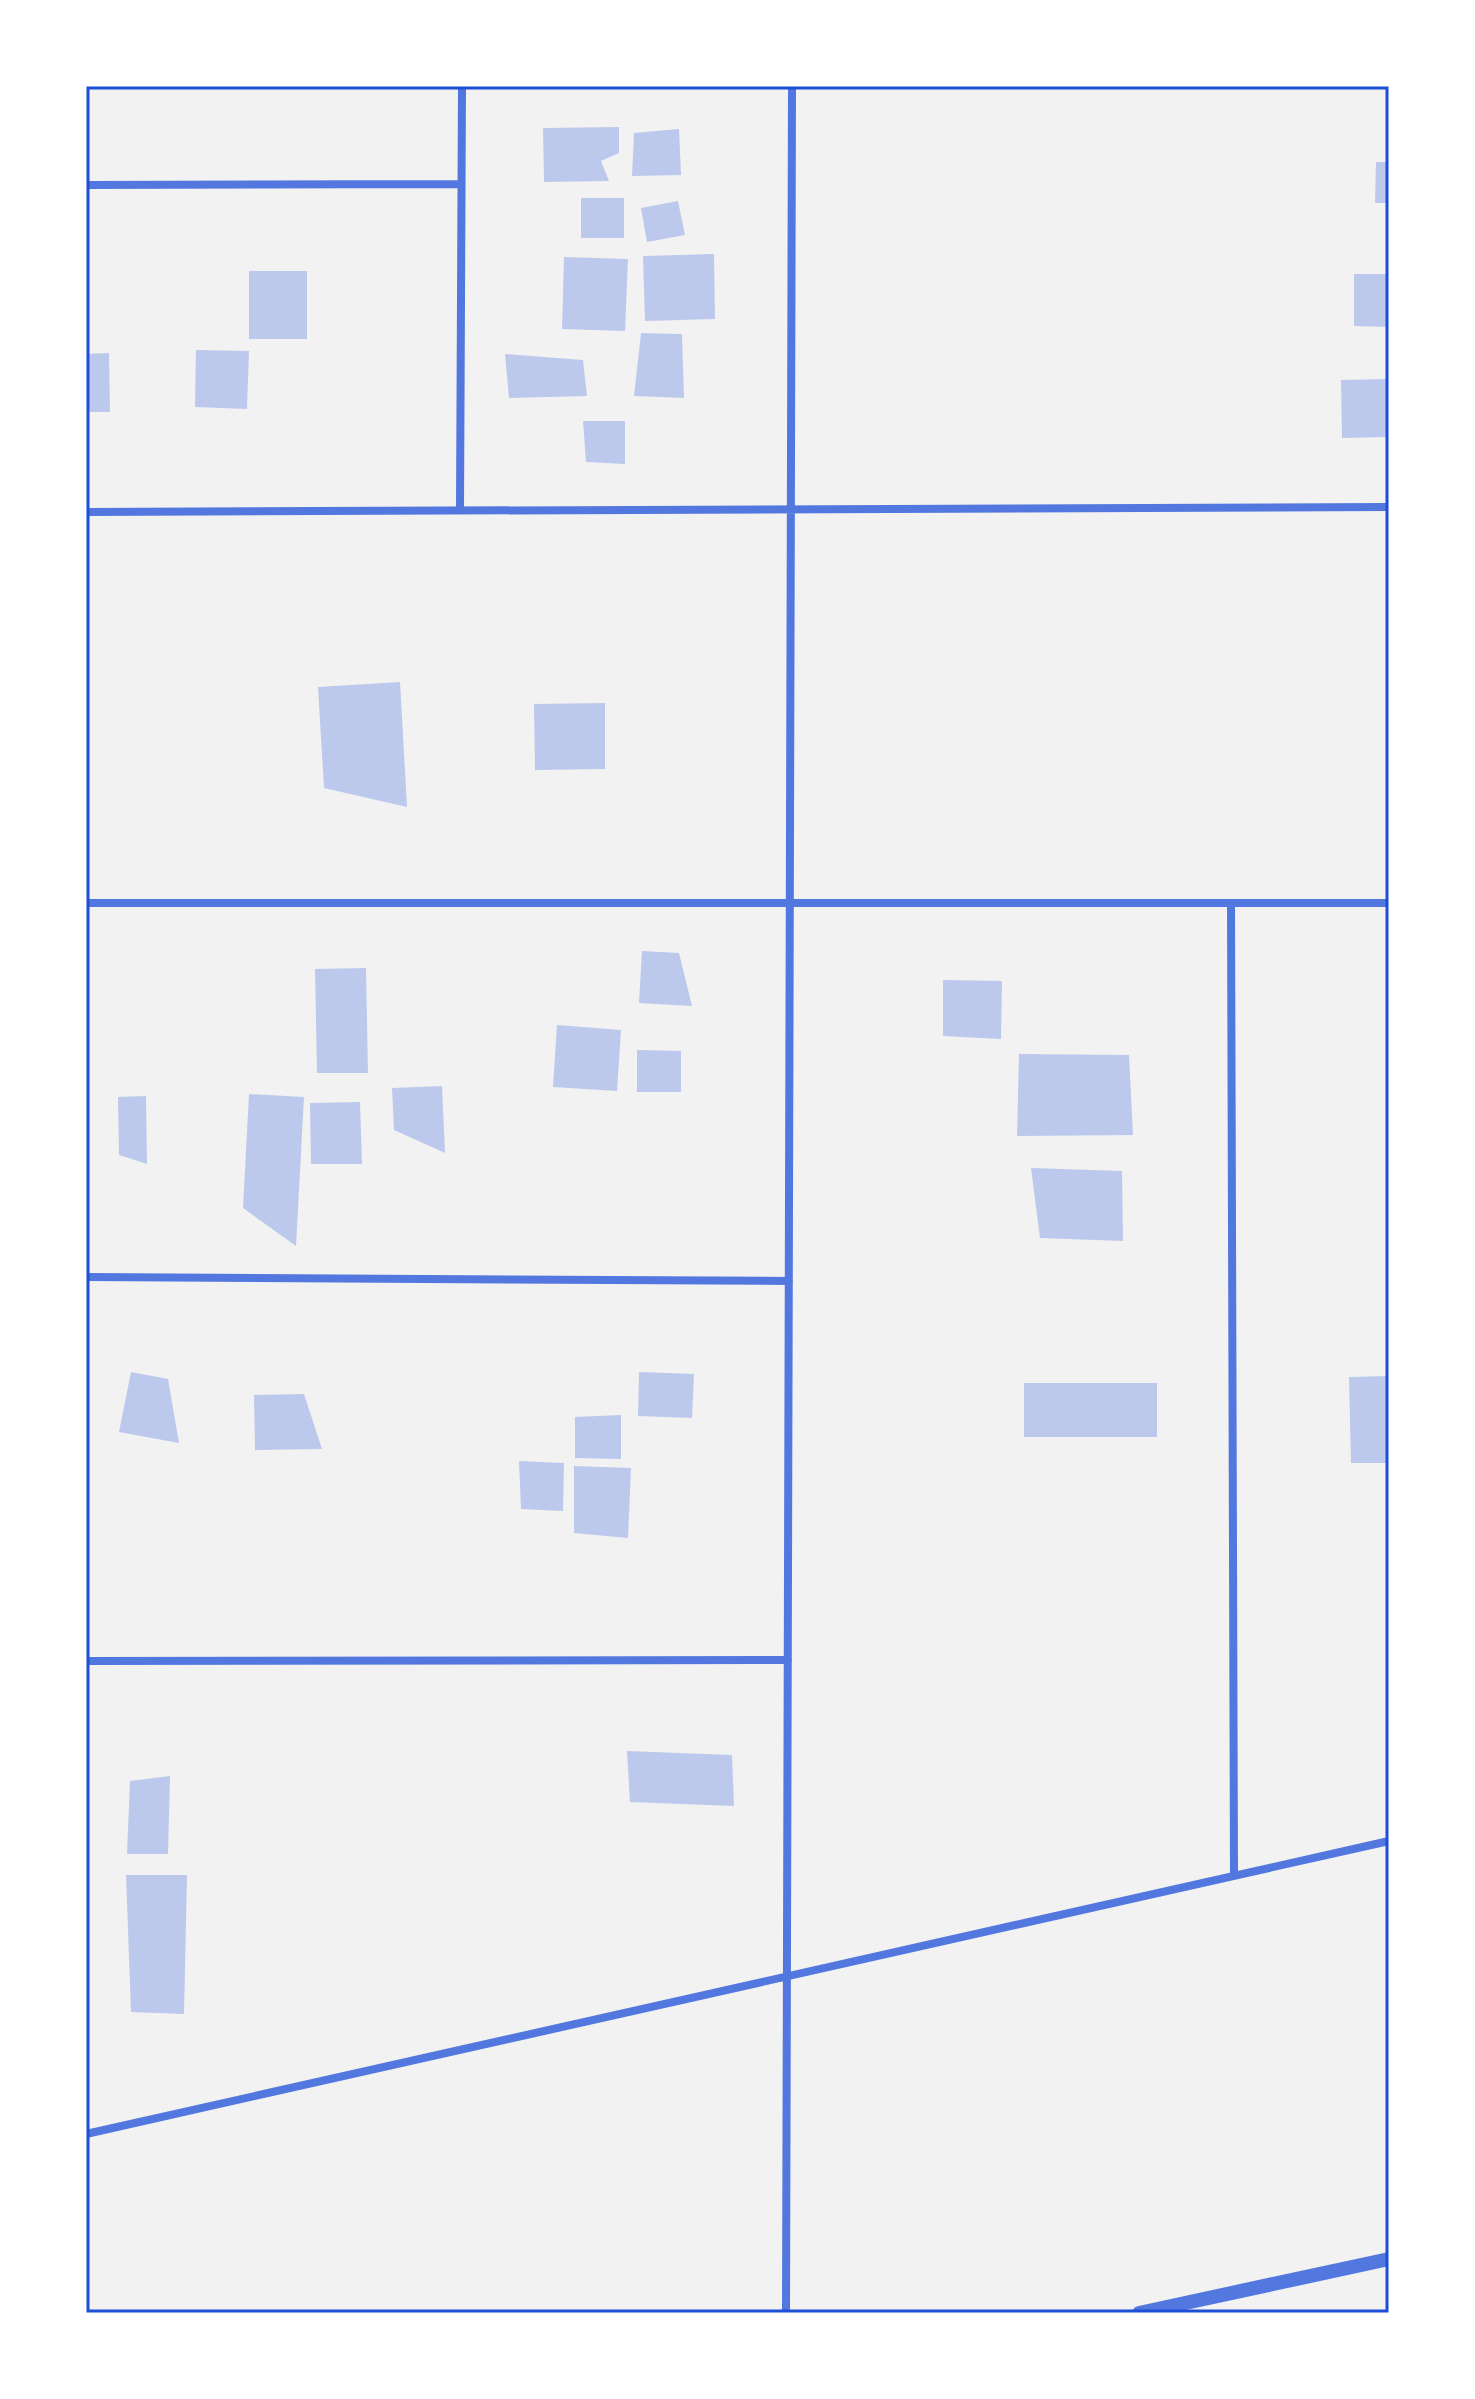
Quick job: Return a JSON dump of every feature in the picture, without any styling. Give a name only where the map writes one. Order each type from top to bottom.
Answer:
[{"type":"street","points":[[460,510],[462,86]]},
{"type":"street","points":[[786,2313],[792,86]]},
{"type":"street","points":[[86,185],[461,184]]},
{"type":"street","points":[[86,512],[1389,507]]},
{"type":"street","points":[[86,903],[1389,903]]},
{"type":"street","points":[[1231,903],[1234,1876]]},
{"type":"street","points":[[86,1277],[789,1281]]},
{"type":"street","points":[[86,1661],[788,1660]]},
{"type":"street","points":[[86,2134],[1389,1841]]},
{"type":"street","points":[[1139,2313],[1389,2259]]},
{"type":"building","points":[[619,127],[619,153],[601,161],[609,181],[544,182],[543,128]]},
{"type":"building","points":[[679,129],[681,175],[632,176],[634,133]]},
{"type":"building","points":[[1376,162],[1389,162],[1389,203],[1375,203]]},
{"type":"building","points":[[581,198],[624,198],[624,238],[581,238]]},
{"type":"building","points":[[678,201],[685,235],[647,242],[641,208]]},
{"type":"building","points":[[714,254],[715,319],[645,321],[643,256]]},
{"type":"building","points":[[564,257],[628,259],[625,331],[562,329]]},
{"type":"building","points":[[249,271],[307,271],[307,339],[249,339]]},
{"type":"building","points":[[1354,274],[1389,274],[1389,327],[1354,326]]},
{"type":"building","points":[[641,333],[682,334],[684,398],[634,396]]},
{"type":"building","points":[[196,350],[249,351],[247,409],[195,407]]},
{"type":"building","points":[[109,353],[110,412],[86,412],[86,354]]},
{"type":"building","points":[[505,354],[583,360],[587,396],[509,398]]},
{"type":"building","points":[[1389,379],[1389,437],[1342,438],[1341,380]]},
{"type":"building","points":[[583,421],[625,421],[625,464],[586,462]]},
{"type":"building","points":[[400,682],[407,807],[324,788],[318,687]]},
{"type":"building","points":[[605,703],[605,769],[535,770],[534,704]]},
{"type":"building","points":[[642,951],[679,953],[692,1006],[639,1003]]},
{"type":"building","points":[[366,968],[368,1073],[317,1073],[315,969]]},
{"type":"building","points":[[943,980],[1002,981],[1001,1039],[943,1036]]},
{"type":"building","points":[[557,1025],[621,1030],[617,1091],[553,1087]]},
{"type":"building","points":[[637,1050],[681,1051],[681,1092],[637,1092]]},
{"type":"building","points":[[1019,1054],[1129,1055],[1133,1135],[1017,1136]]},
{"type":"building","points":[[442,1086],[445,1153],[394,1130],[392,1088]]},
{"type":"building","points":[[249,1094],[304,1097],[296,1246],[243,1208]]},
{"type":"building","points":[[146,1096],[147,1164],[119,1155],[118,1097]]},
{"type":"building","points":[[360,1102],[362,1164],[311,1164],[310,1103]]},
{"type":"building","points":[[1031,1168],[1122,1171],[1123,1241],[1040,1238]]},
{"type":"building","points":[[131,1372],[168,1379],[179,1443],[119,1432]]},
{"type":"building","points":[[639,1372],[694,1374],[692,1418],[638,1416]]},
{"type":"building","points":[[1389,1376],[1389,1463],[1351,1463],[1349,1377]]},
{"type":"building","points":[[1024,1383],[1157,1383],[1157,1437],[1024,1437]]},
{"type":"building","points":[[304,1394],[322,1449],[255,1450],[254,1395]]},
{"type":"building","points":[[621,1415],[621,1459],[575,1458],[575,1417]]},
{"type":"building","points":[[519,1461],[564,1463],[563,1511],[521,1509]]},
{"type":"building","points":[[574,1466],[631,1468],[628,1538],[574,1533]]},
{"type":"building","points":[[627,1751],[732,1755],[734,1806],[630,1802]]},
{"type":"building","points":[[170,1776],[168,1854],[127,1854],[130,1781]]},
{"type":"building","points":[[126,1875],[187,1875],[184,2014],[131,2012]]}]
